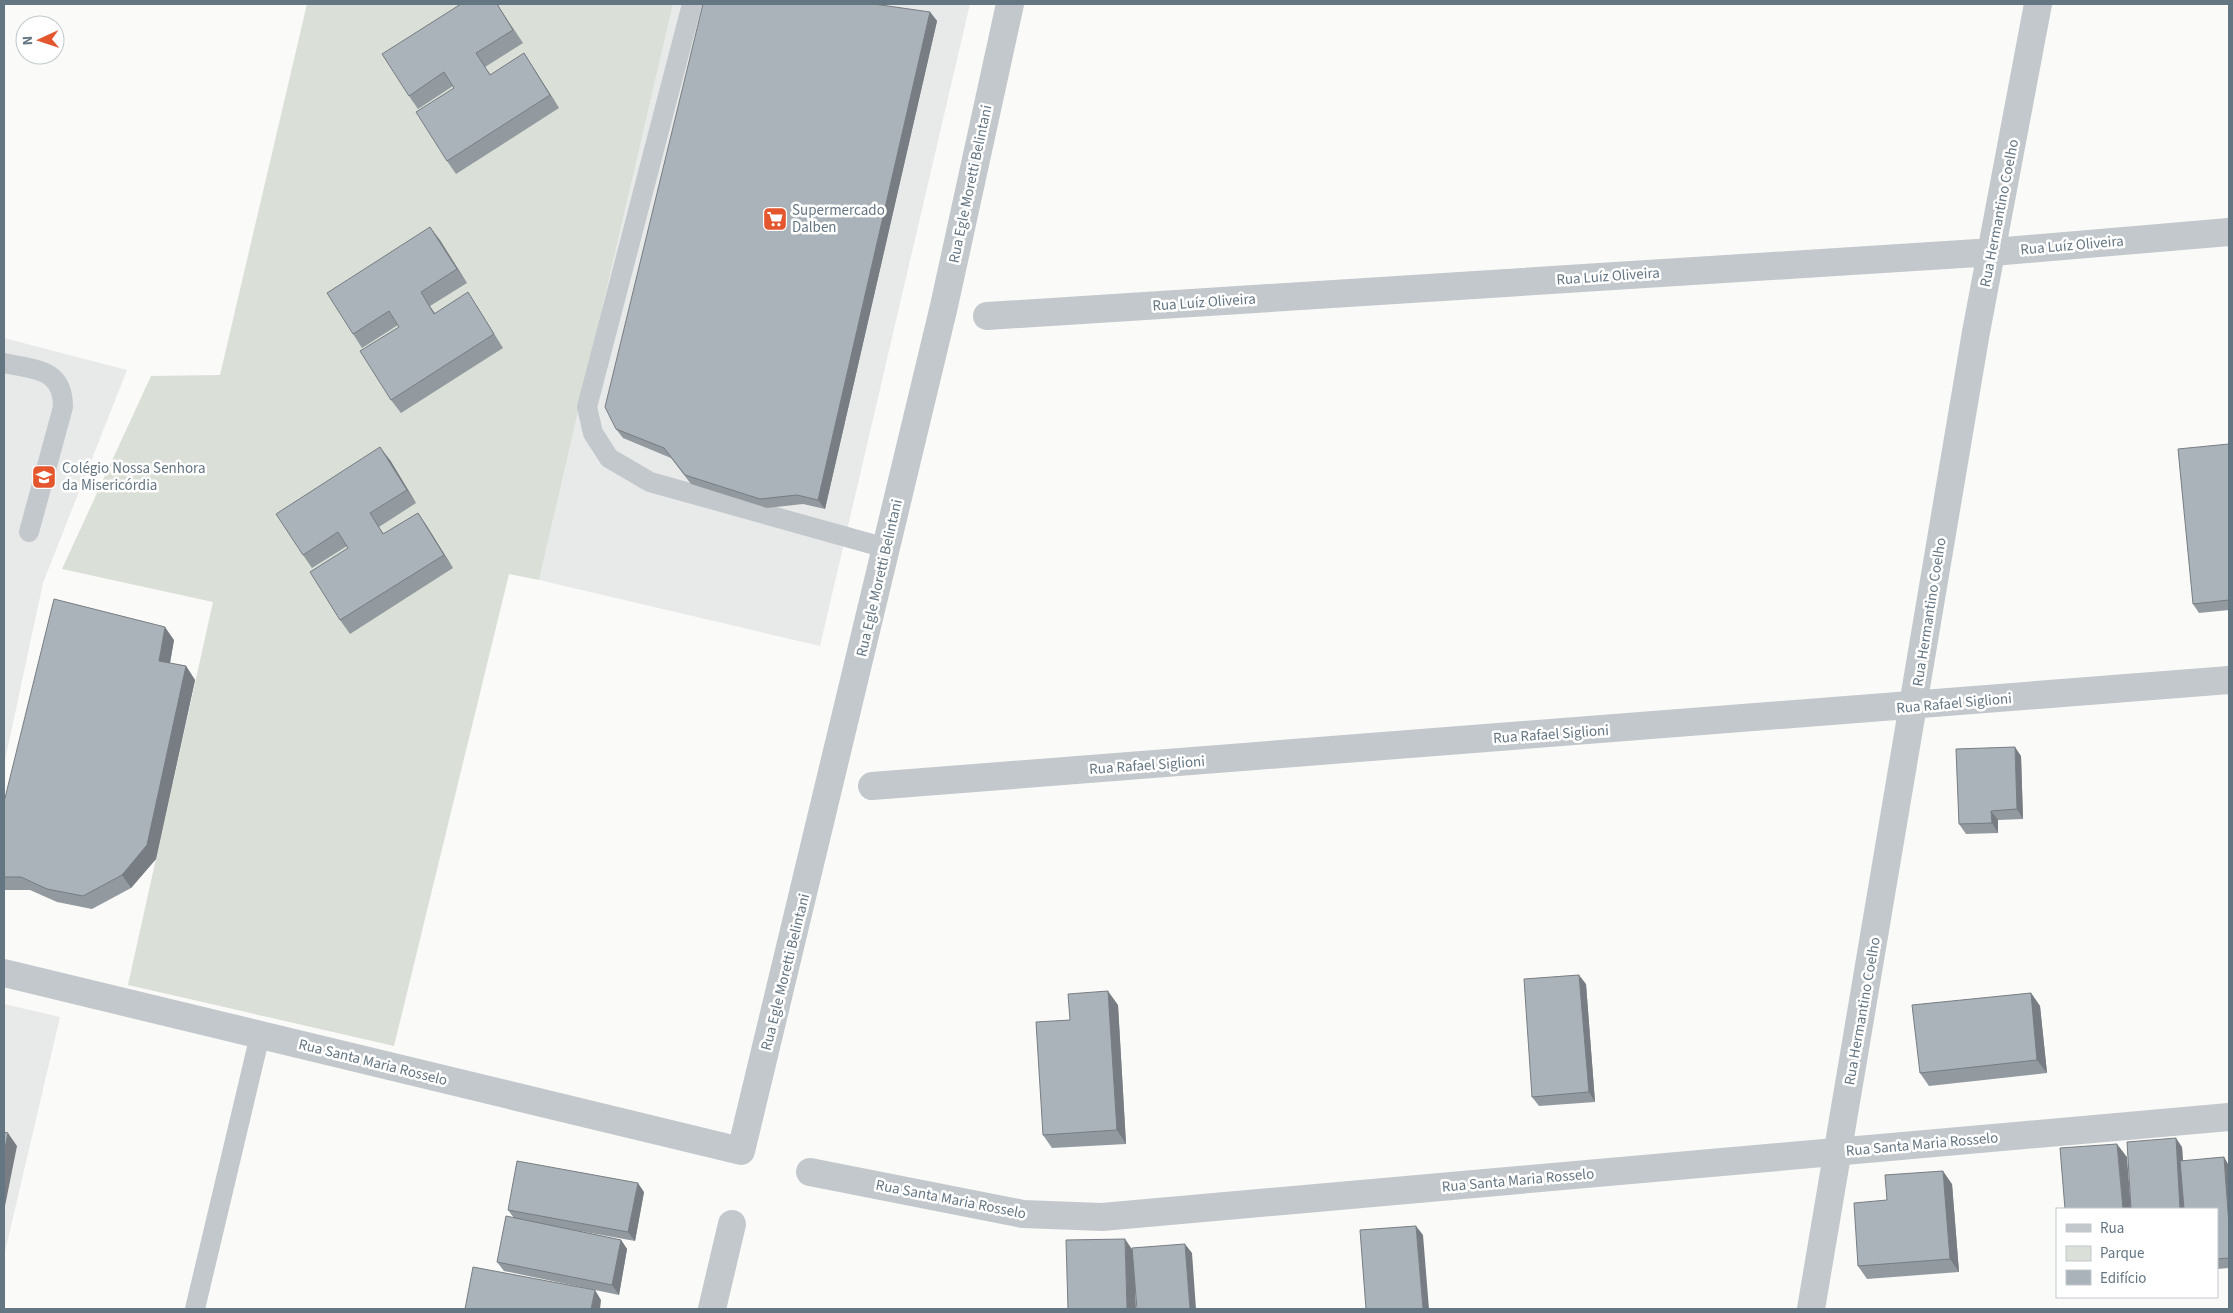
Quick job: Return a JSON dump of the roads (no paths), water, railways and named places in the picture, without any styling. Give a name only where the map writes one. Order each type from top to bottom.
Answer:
[{"type":"street","name":"Rua Egle Moretti Belintani","points":[[741,1151],[944,306],[1010,4]]},
{"type":"street","name":"Rua Hermantino Coelho","points":[[1811,1309],[1976,332],[1993,252],[2038,4]]},
{"type":"street","name":"Rua Luíz Oliveira","points":[[986,316],[1993,252],[2229,232]]},
{"type":"street","name":"Rua Rafael Siglioni","points":[[872,786],[2229,680]]},
{"type":"street","name":"Rua Santa Maria Rosselo","points":[[4,973],[741,1151]]},
{"type":"street","name":"Rua Santa Maria Rosselo","points":[[810,1172],[1023,1214],[1102,1217],[2229,1117]]},
{"type":"street","points":[[712,1309],[732,1224]]},
{"type":"lane","points":[[692,4],[587,407],[593,433],[609,458],[650,482],[886,548]]},
{"type":"lane","points":[[4,363],[42,372],[55,379],[63,392],[63,407],[30,532]]},
{"type":"lane","points":[[195,1309],[260,1035]]},
{"type":"place","name":"Supermercado Dalben","points":[[775,219]]},
{"type":"place","name":"Colégio Nossa Senhora da Misericórdia","points":[[44,477]]}]
